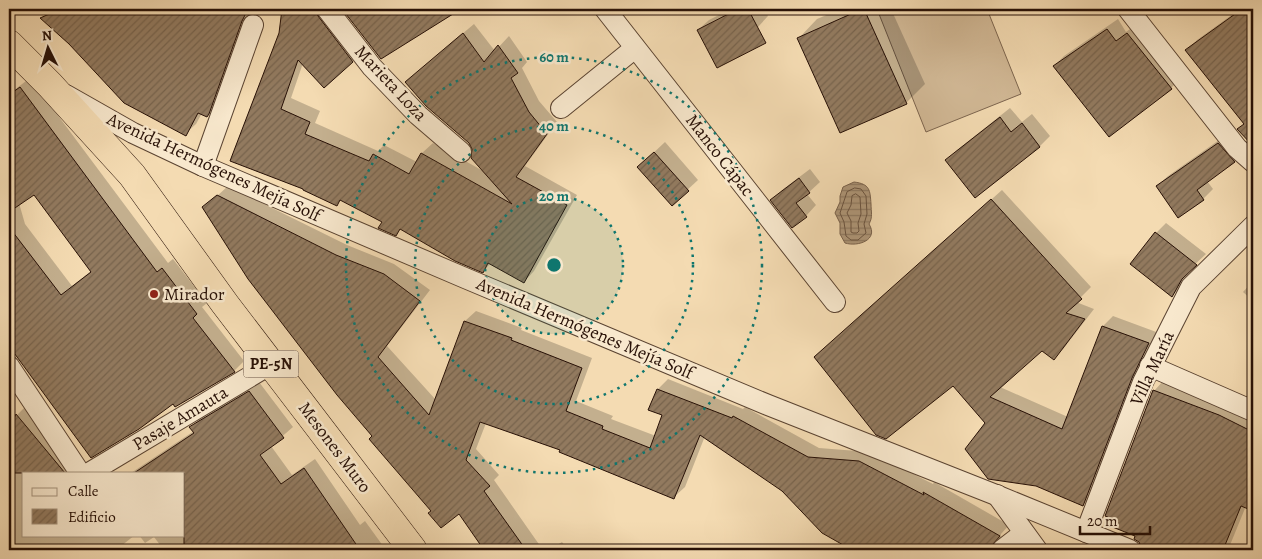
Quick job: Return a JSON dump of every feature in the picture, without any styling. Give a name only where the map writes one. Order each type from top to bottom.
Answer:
[{"type":"highway","name":"PE-5N","points":[[9,44],[50,85]]},
{"type":"highway","name":"PE-5N","points":[[9,63],[50,85]]},
{"type":"highway","name":"Mesones Muro","points":[[50,85],[132,175],[271,364],[413,550]]},
{"type":"street","name":"Marieta Loza","points":[[327,9],[372,68],[418,115],[461,152]]},
{"type":"street","name":"Manco Cápac","points":[[605,9],[835,302]]},
{"type":"street","points":[[1128,9],[1237,148],[1253,162]]},
{"type":"street","points":[[203,166],[252,25]]},
{"type":"street","points":[[561,108],[635,48]]},
{"type":"street","name":"Avenida Hermógenes Mejía Solf","points":[[50,85],[132,133],[203,166],[768,405],[1130,550]]},
{"type":"street","name":"Villa María","points":[[1086,532],[1143,382],[1190,287],[1253,226]]},
{"type":"street","name":"Pasaje Amauta","points":[[91,472],[271,364]]},
{"type":"street","points":[[9,366],[79,472]]},
{"type":"street","points":[[1150,366],[1253,411]]},
{"type":"street","points":[[996,495],[1037,550]]},
{"type":"street","points":[[1002,550],[1024,533]]},
{"type":"shaded area","points":[[877,9],[987,9],[1021,94],[926,132]]},
{"type":"water","points":[[854,182],[863,184],[869,191],[871,199],[871,219],[869,224],[871,234],[866,241],[850,244],[845,243],[840,234],[840,223],[835,213],[840,202],[843,187]]},
{"type":"building","points":[[61,9],[248,9],[209,114],[207,117],[198,113],[186,136],[124,103],[69,44],[40,18]]},
{"type":"building","points":[[282,9],[315,9],[318,16],[353,62],[324,88],[298,60],[281,109],[310,122],[305,134],[369,161],[373,154],[409,174],[421,153],[512,204],[471,158],[472,149],[469,143],[426,106],[405,82],[463,33],[484,62],[498,45],[518,73],[511,78],[529,112],[547,134],[516,177],[567,205],[524,283],[488,263],[483,273],[455,261],[400,229],[396,236],[378,228],[382,222],[340,200],[337,206],[303,189],[230,161],[279,33]]},
{"type":"building","points":[[342,9],[461,9],[381,59]]},
{"type":"building","points":[[738,9],[748,9],[766,43],[717,68],[697,30]]},
{"type":"building","points":[[864,9],[907,104],[840,133],[797,38]]},
{"type":"building","points":[[1242,9],[1253,9],[1253,146],[1237,129],[1244,124],[1185,50]]},
{"type":"building","points":[[1107,29],[1116,41],[1127,33],[1172,89],[1109,137],[1053,66]]},
{"type":"building","points":[[20,87],[157,272],[162,268],[197,314],[193,318],[235,372],[175,407],[173,404],[139,429],[91,458],[9,346],[9,227],[61,295],[91,272],[34,195],[9,212],[9,95]]},
{"type":"building","points":[[1000,117],[1011,132],[1022,123],[1040,147],[975,198],[945,160]]},
{"type":"building","points":[[1218,143],[1235,162],[1197,190],[1204,200],[1178,218],[1156,186]]},
{"type":"building","points":[[654,152],[689,191],[672,206],[637,167]]},
{"type":"building","points":[[799,178],[810,193],[796,203],[807,217],[792,228],[770,200]]},
{"type":"building","points":[[217,195],[336,255],[384,274],[420,301],[378,357],[429,415],[464,321],[512,338],[511,340],[582,368],[566,411],[603,426],[602,429],[650,448],[662,415],[648,410],[657,389],[732,418],[733,416],[808,457],[859,461],[924,495],[923,492],[1000,536],[988,550],[852,550],[822,533],[782,491],[700,435],[674,499],[559,452],[560,450],[480,422],[466,460],[490,486],[484,491],[526,550],[484,550],[459,514],[441,528],[428,513],[431,511],[369,439],[372,436],[337,395],[248,279],[202,207]]},
{"type":"building","points":[[991,199],[1082,299],[1066,313],[1085,319],[1054,360],[1042,351],[990,397],[1062,429],[1102,326],[1149,343],[1132,378],[1083,506],[1036,486],[988,479],[965,449],[985,423],[953,386],[886,439],[876,435],[814,357]]},
{"type":"building","points":[[1155,232],[1197,265],[1182,279],[1172,297],[1130,264]]},
{"type":"building","points":[[1153,390],[1219,415],[1253,432],[1253,511],[1241,506],[1223,550],[1144,550],[1139,542],[1134,539],[1135,536],[1110,526],[1113,519],[1105,516]]},
{"type":"building","points":[[249,391],[284,438],[260,455],[281,484],[304,468],[360,550],[184,550],[185,472],[136,472],[194,433],[189,427]]},
{"type":"building","points":[[16,414],[64,472],[9,473],[9,429]]},
{"type":"place","name":"Mirador","points":[[154,294]]}]
